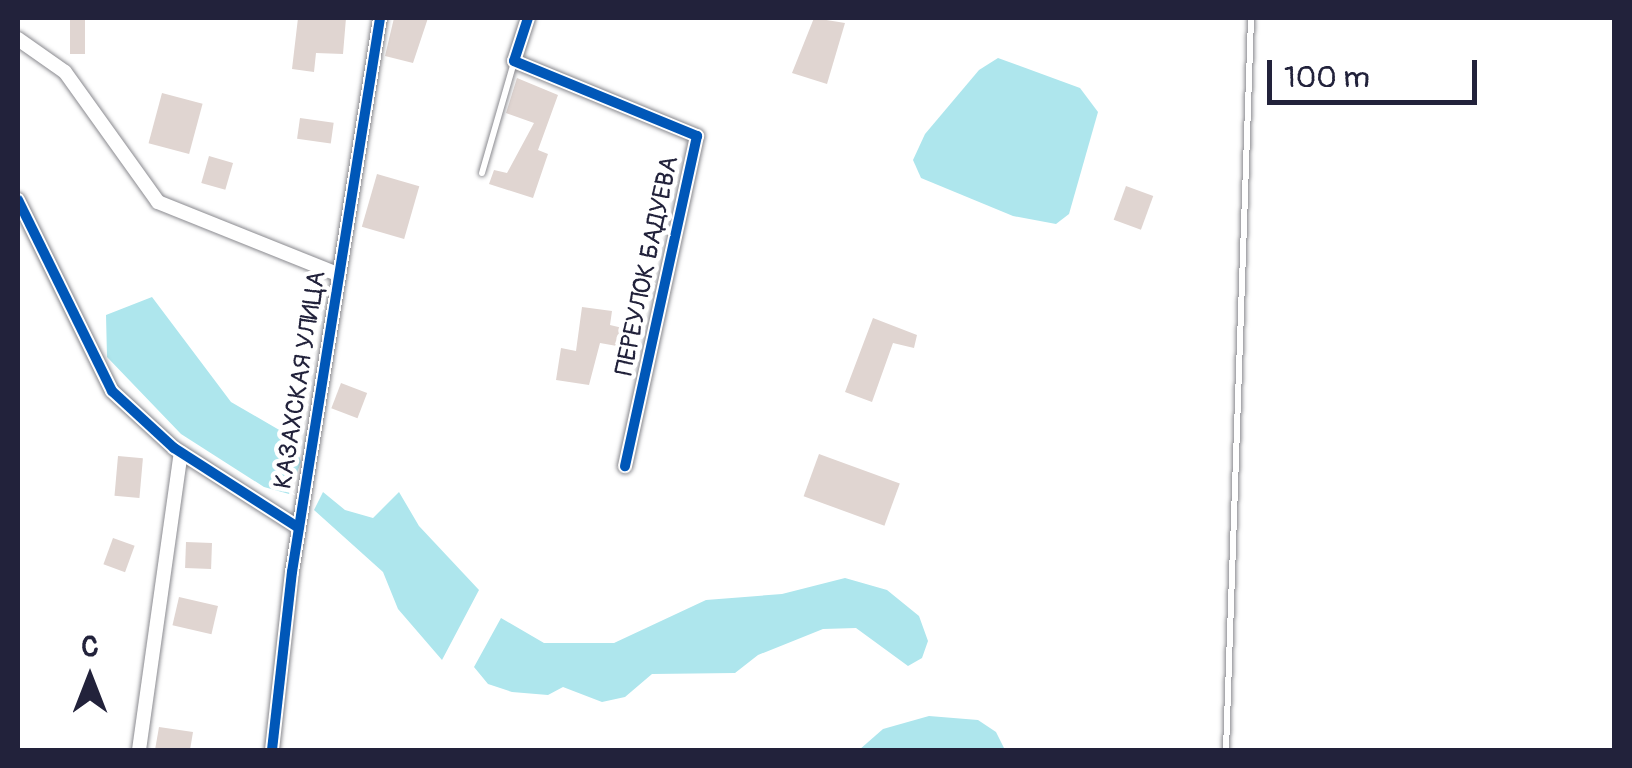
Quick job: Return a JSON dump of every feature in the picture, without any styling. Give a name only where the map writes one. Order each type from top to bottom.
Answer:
[{"type":"street","name":"КАЗАХСКАЯ УЛИЦА","points":[[272,750],[299,528],[380,18]]},
{"type":"street","points":[[514,60],[528,18]]},
{"type":"street","points":[[18,40],[64,72],[158,202],[337,274]]},
{"type":"street","name":"ПЕРЕУЛОК БАДУЕВА","points":[[514,60],[696,136],[625,466]]},
{"type":"street","points":[[18,200],[112,392],[181,452],[299,528]]},
{"type":"street","points":[[139,750],[181,452]]},
{"type":"lane","points":[[1226,750],[1251,18]]},
{"type":"lane","points":[[482,173],[514,60]]},
{"type":"water","points":[[998,58],[1080,88],[1098,112],[1069,214],[1056,224],[1013,216],[921,178],[913,160],[925,134],[979,70]]},
{"type":"water","points":[[152,297],[231,402],[293,438],[301,462],[289,494],[264,487],[181,434],[107,357],[106,315]]},
{"type":"water","points":[[323,492],[345,510],[373,518],[399,492],[419,526],[479,590],[442,660],[398,609],[383,572],[314,510]]},
{"type":"water","points":[[845,578],[887,590],[919,616],[928,641],[922,658],[908,666],[856,628],[823,629],[758,655],[735,673],[652,674],[625,697],[602,702],[563,687],[548,695],[512,692],[488,684],[474,667],[501,618],[544,643],[614,643],[706,600],[782,594]]},
{"type":"water","points":[[929,716],[978,720],[996,732],[1005,750],[859,750],[883,729]]},
{"type":"building","points":[[70,18],[85,18],[85,54],[70,54]]},
{"type":"building","points":[[298,18],[346,18],[343,54],[316,53],[314,72],[292,69]]},
{"type":"building","points":[[394,18],[428,18],[413,63],[385,56]]},
{"type":"building","points":[[814,18],[845,23],[827,84],[792,73]]},
{"type":"building","points":[[517,78],[558,95],[538,150],[548,154],[533,198],[489,184],[494,170],[507,173],[534,123],[506,113]]},
{"type":"building","points":[[162,93],[203,104],[189,154],[149,143]]},
{"type":"building","points":[[300,118],[334,123],[331,144],[297,139]]},
{"type":"building","points":[[209,156],[233,163],[225,190],[201,183]]},
{"type":"building","points":[[377,174],[419,186],[404,239],[362,227]]},
{"type":"building","points":[[1126,186],[1153,196],[1141,230],[1114,220]]},
{"type":"building","points":[[582,307],[612,311],[610,325],[631,330],[628,348],[600,343],[589,385],[556,380],[561,348],[576,351]]},
{"type":"building","points":[[873,318],[917,335],[914,348],[893,343],[872,402],[845,392]]},
{"type":"building","points":[[341,383],[367,393],[357,418],[331,408]]},
{"type":"building","points":[[819,454],[900,483],[884,526],[804,496]]},
{"type":"building","points":[[118,456],[143,458],[139,498],[115,496]]},
{"type":"building","points":[[113,538],[135,546],[125,572],[103,564]]},
{"type":"building","points":[[186,542],[212,543],[211,569],[185,568]]},
{"type":"building","points":[[179,597],[218,606],[211,634],[172,625]]},
{"type":"building","points":[[159,727],[193,732],[190,750],[155,750]]},
{"type":"cycle path","points":[[272,750],[292,572],[380,18]]},
{"type":"cycle path","points":[[528,18],[514,61],[697,136],[625,466]]},
{"type":"cycle path","points":[[18,200],[112,391],[174,448],[299,528]]}]
